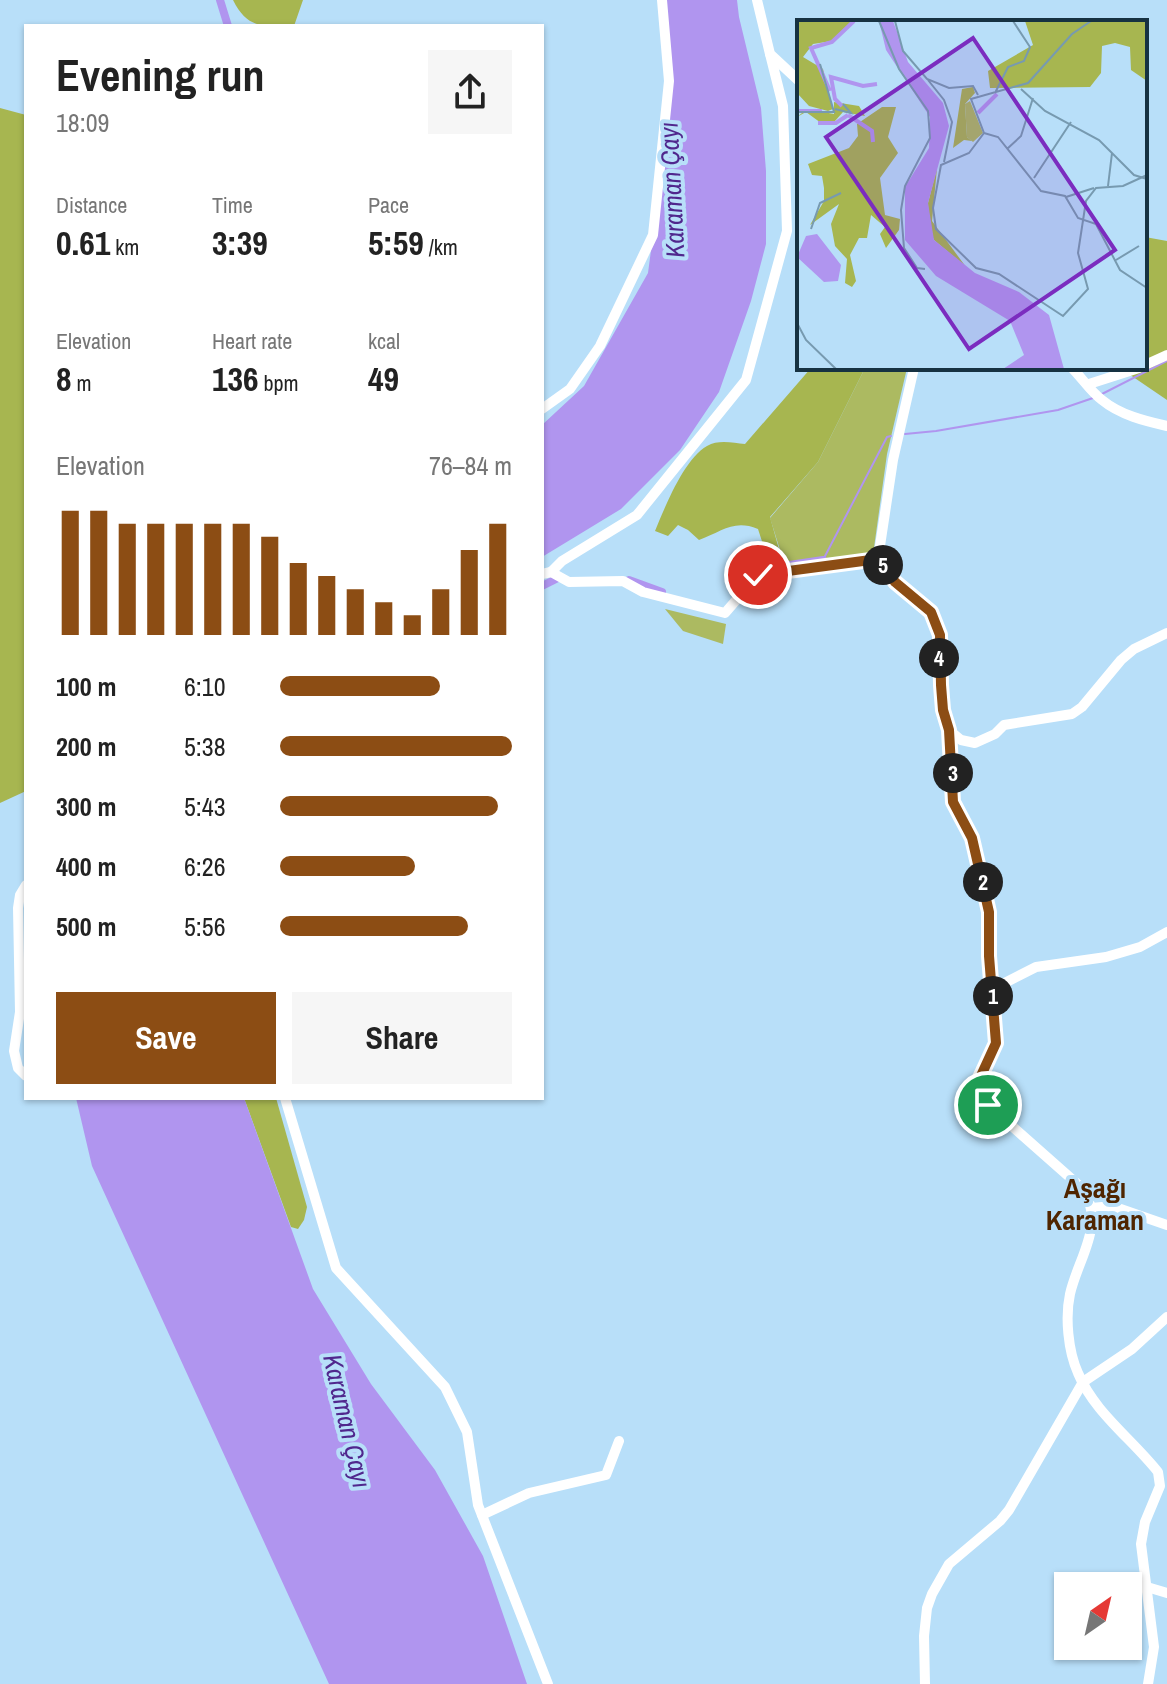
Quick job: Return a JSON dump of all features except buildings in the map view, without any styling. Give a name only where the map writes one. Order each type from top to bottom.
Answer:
[{"type":"street","points":[[544,408],[570,389],[600,346],[653,235],[669,81],[662,0]]},
{"type":"street","points":[[546,573],[637,515],[746,380],[787,231],[783,106],[757,0]]},
{"type":"street","points":[[770,54],[797,79]]},
{"type":"street","points":[[1147,364],[1167,355]]},
{"type":"street","points":[[914,370],[893,460],[878,559],[895,582],[931,612],[940,635],[943,710],[949,730],[953,802],[972,838],[989,912],[996,1043],[979,1080],[979,1090],[988,1105],[1083,1189],[1092,1203],[1087,1248],[1070,1293],[1067,1316],[1077,1371],[1095,1402],[1158,1472],[1160,1486],[1145,1522],[1141,1544],[1154,1647],[1148,1684]]},
{"type":"street","points":[[1074,370],[1099,399],[1134,417],[1167,426]]},
{"type":"street","points":[[1089,384],[1133,370]]},
{"type":"street","points":[[546,573],[569,582],[623,581],[643,592],[725,613],[758,575],[878,559]]},
{"type":"street","points":[[949,730],[961,740],[975,743],[995,734],[1004,725],[1072,714],[1082,707],[1121,660],[1134,649],[1167,633]]},
{"type":"street","points":[[24,888],[18,908],[20,1012],[14,1051],[18,1068],[24,1074]]},
{"type":"street","points":[[991,990],[1036,967],[1106,957],[1140,947],[1167,932]]},
{"type":"street","points":[[286,1100],[336,1268],[445,1387],[467,1432],[478,1505],[548,1684]]},
{"type":"street","points":[[1092,1208],[1112,1206],[1167,1225]]},
{"type":"street","points":[[925,1684],[927,1608],[949,1564],[1009,1510],[1083,1382],[1132,1349],[1167,1317]]},
{"type":"street","points":[[482,1515],[529,1493],[606,1475],[619,1441]]},
{"type":"street","points":[[1147,1587],[1167,1593]]},
{"type":"green space","points":[[233,0],[303,0],[295,24],[258,24],[239,10]]},
{"type":"green space","points":[[0,108],[24,114],[24,792],[0,803]]},
{"type":"green space","points":[[1147,237],[1167,241],[1167,400],[1123,370],[1147,370]]},
{"type":"green space","points":[[809,370],[864,370],[818,462],[770,517],[782,560],[768,560],[758,529],[749,526],[734,526],[699,540],[678,525],[668,536],[655,531],[676,484],[699,452],[716,443],[745,444]]},
{"type":"green space","points":[[864,370],[907,370],[887,454],[873,555],[786,569],[770,518],[818,462]]},
{"type":"green space","points":[[665,609],[726,624],[723,644],[683,631]]},
{"type":"green space","points":[[245,1100],[277,1100],[307,1207],[298,1229],[291,1227]]},
{"type":"water","name":"Karaman Çayı","points":[[661,0],[737,0],[761,108],[766,171],[766,244],[751,301],[719,392],[680,450],[621,509],[544,556],[544,423],[584,386],[648,273],[671,100]]},
{"type":"water","name":"Karaman Çayı","points":[[76,1100],[245,1100],[313,1289],[371,1384],[435,1470],[483,1556],[527,1684],[329,1684],[92,1166]]},
{"type":"waterway","points":[[220,0],[227,24]]},
{"type":"waterway","points":[[1100,395],[1167,361]]},
{"type":"waterway","points":[[905,434],[1058,410],[1093,398]]},
{"type":"waterway","points":[[823,560],[887,437],[891,436]]},
{"type":"waterway","points":[[748,579],[756,570],[823,560]]},
{"type":"waterway","points":[[544,585],[556,579]]},
{"type":"waterway","points":[[629,580],[662,592]]},
{"type":"district","name":"Aşağı Karaman","points":[[1095,1204]]},
{"type":"route","points":[[758,575],[837,567],[878,559],[895,582],[931,612],[940,635],[939,660],[943,710],[949,730],[953,802],[972,838],[989,912],[996,1043],[979,1080],[979,1090],[988,1105]]}]
